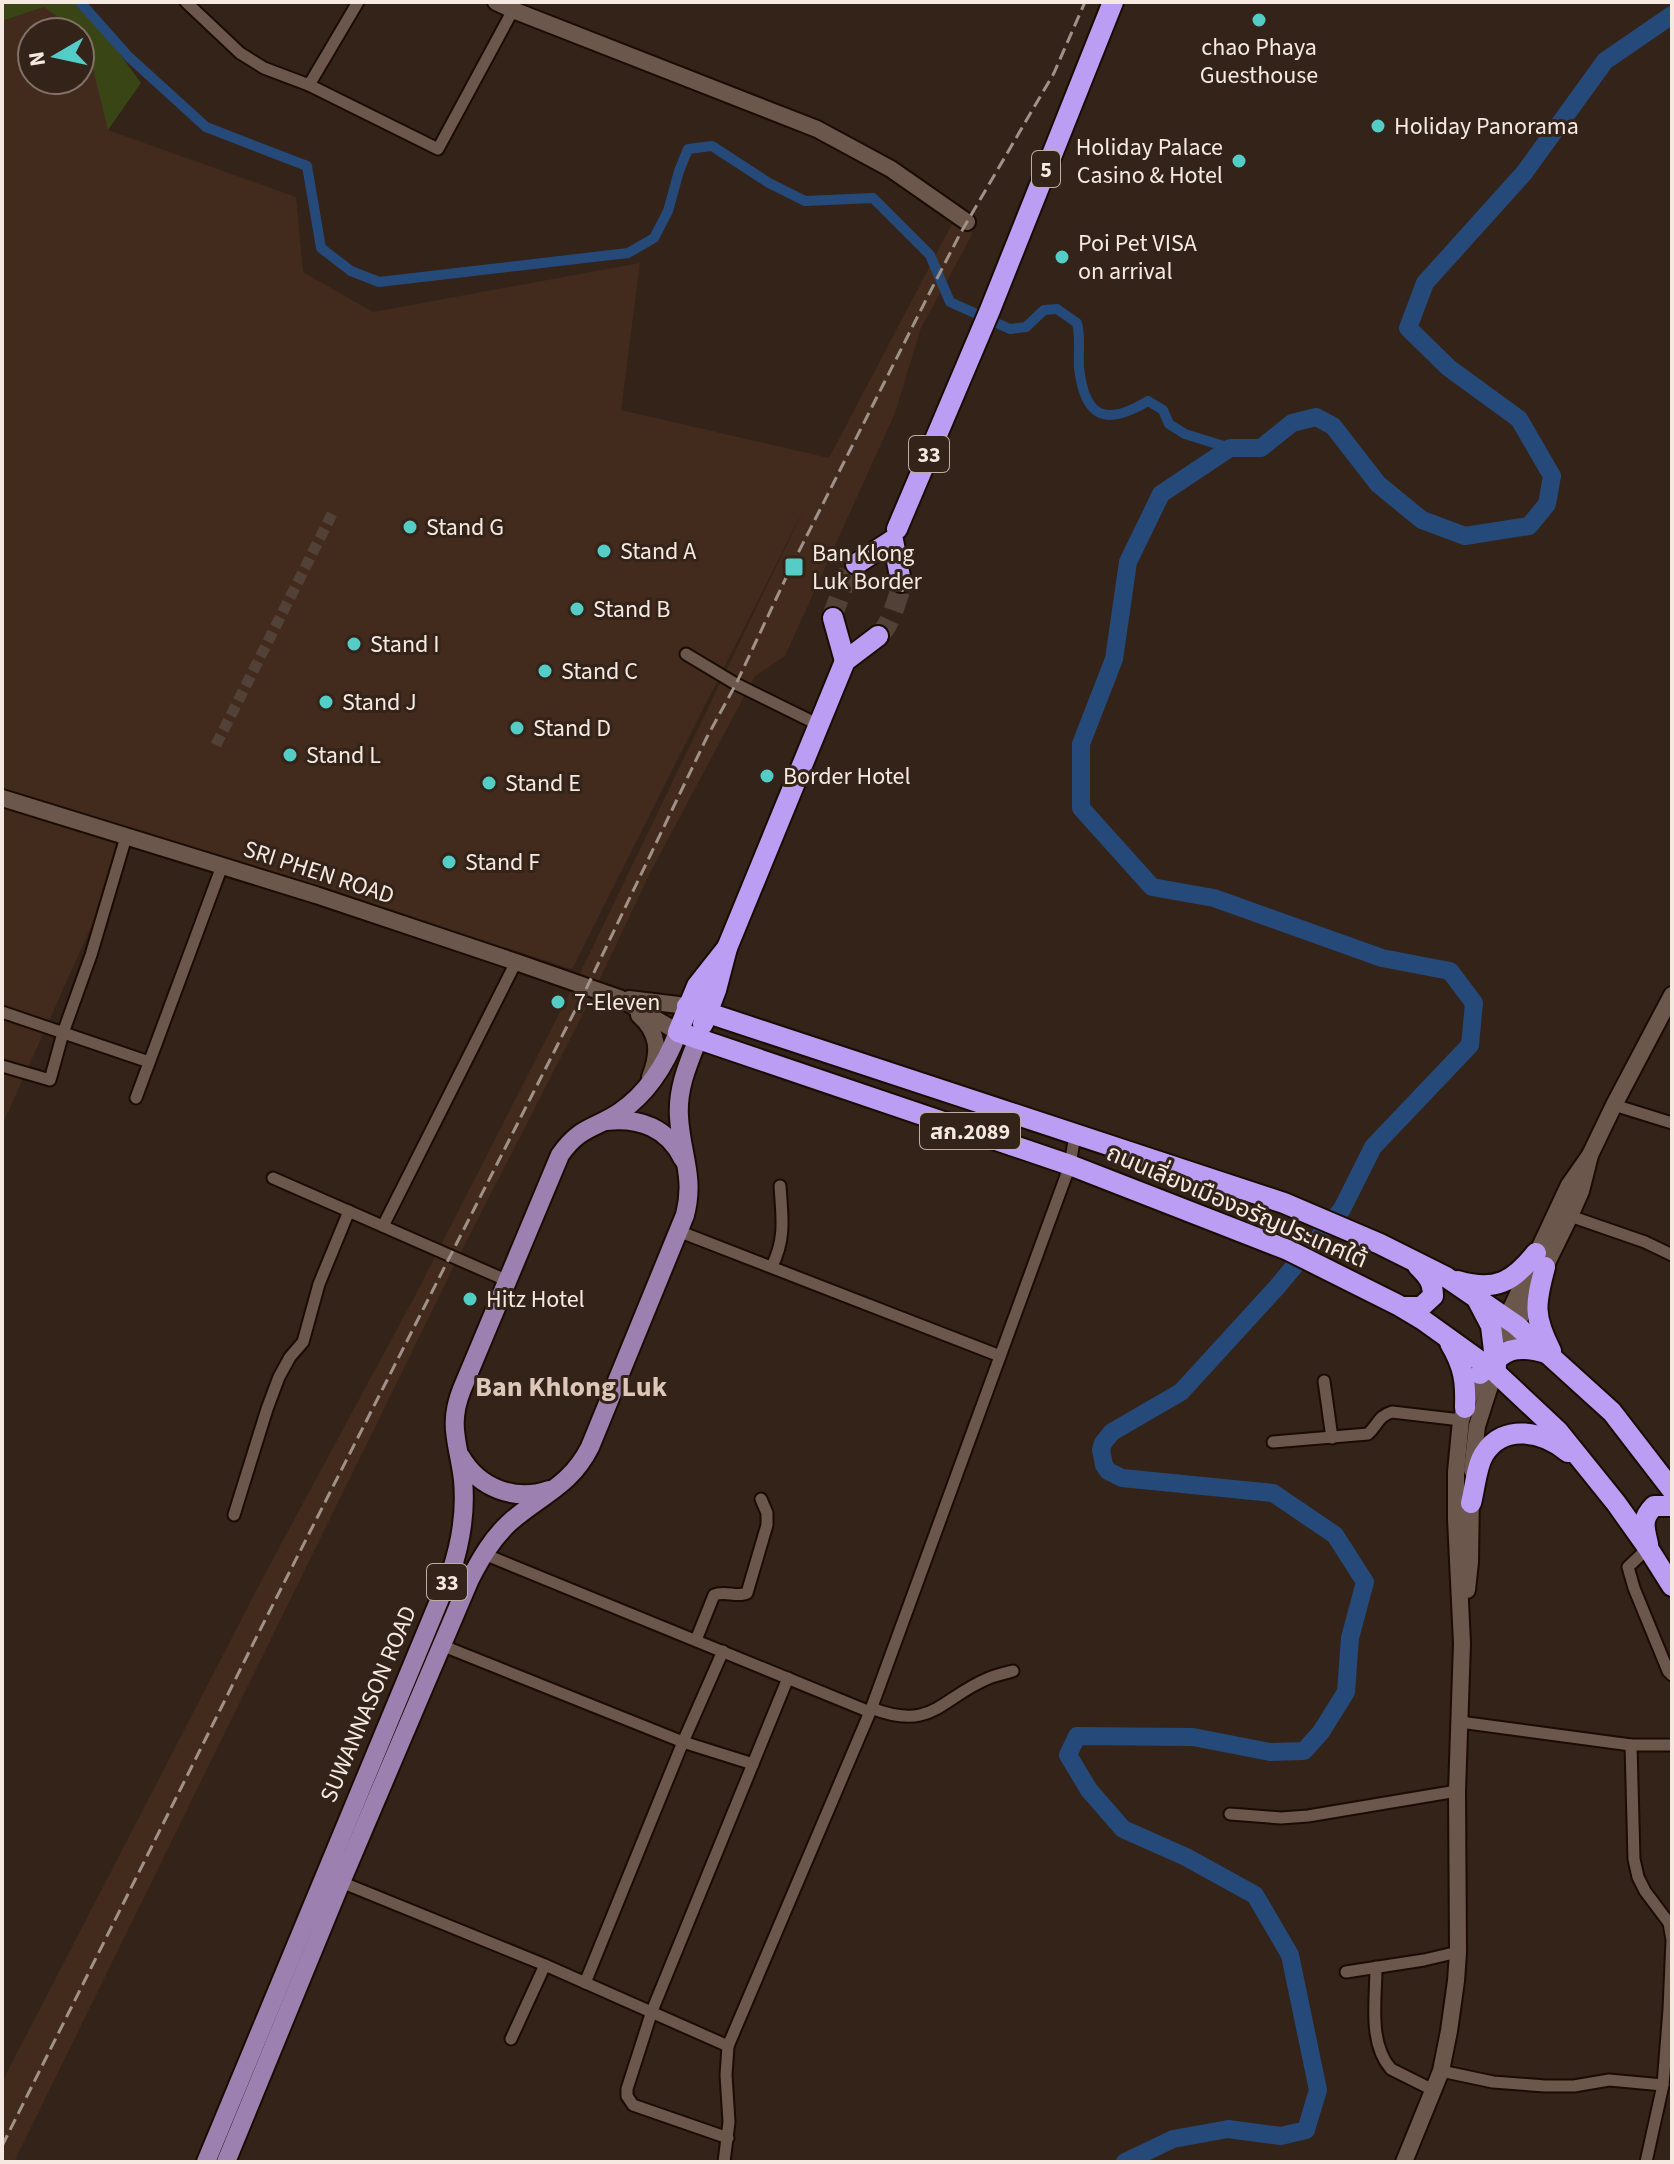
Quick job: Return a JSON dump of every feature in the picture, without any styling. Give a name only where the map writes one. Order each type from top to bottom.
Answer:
[{"type":"highway","name":"5","points":[[962,378],[1113,2]]},
{"type":"highway","name":"33","points":[[897,529],[962,378]]},
{"type":"highway","points":[[856,564],[893,540],[901,582]]},
{"type":"highway","points":[[833,618],[845,661],[878,636]]},
{"type":"highway","name":"SUWANNASON ROAD","points":[[698,1039],[727,948],[845,661]]},
{"type":"highway","name":"SUWANNASON ROAD","points":[[678,1032],[697,986],[727,948]]},
{"type":"highway","name":"ถนนเลี่ยงเมืองอรัญประเทศใต้","points":[[687,1006],[1284,1203],[1380,1244],[1446,1277],[1476,1298],[1497,1350],[1520,1394],[1558,1431],[1589,1470],[1648,1548],[1672,1586]]},
{"type":"highway","name":"ถนนเลี่ยงเมืองอรัญประเทศใต้","points":[[678,1032],[1070,1165],[1288,1250],[1402,1307],[1454,1343],[1553,1357],[1612,1412],[1672,1490]]},
{"type":"highway","points":[[1402,1307],[1421,1307],[1433,1296],[1433,1285],[1428,1276],[1412,1260]]},
{"type":"highway","points":[[1446,1277],[1470,1284],[1489,1285],[1516,1276],[1540,1260]]},
{"type":"highway","points":[[1540,1260],[1537,1319],[1553,1357]]},
{"type":"highway","points":[[1476,1298],[1491,1326],[1497,1350],[1530,1348],[1553,1357]]},
{"type":"highway","points":[[1454,1343],[1465,1375],[1463,1414]]},
{"type":"highway","points":[[1471,1503],[1483,1455],[1493,1443],[1506,1436],[1533,1433],[1562,1447],[1589,1470]]},
{"type":"highway","points":[[1648,1548],[1644,1527],[1646,1513],[1654,1506],[1672,1506]]},
{"type":"main road","points":[[496,2],[817,129],[891,169],[967,222]]},
{"type":"main road","name":"SRI PHEN ROAD","points":[[2,798],[516,962],[619,998],[678,1032]]},
{"type":"main road","points":[[1462,1643],[1456,1472],[1463,1414],[1540,1260],[1569,1185],[1590,1155],[1672,995]]},
{"type":"main road","points":[[619,998],[651,1026],[654,1035],[655,1063],[645,1090]]},
{"type":"main road","name":"SRI PHEN ROAD","points":[[619,998],[687,1006]]},
{"type":"main road","name":"SUWANNASON ROAD","points":[[206,2162],[451,1572],[460,1540],[464,1507],[454,1428],[455,1411],[560,1155],[580,1132],[620,1112],[645,1090],[661,1070],[678,1032]]},
{"type":"main road","name":"SUWANNASON ROAD","points":[[226,2162],[470,1579],[496,1536],[562,1483],[581,1464],[590,1447],[690,1198],[690,1179],[679,1117],[679,1094],[698,1039]]},
{"type":"main road","points":[[603,1121],[622,1119],[648,1124],[667,1136],[686,1165]]},
{"type":"main road","points":[[1540,1260],[1570,1216],[1581,1191],[1590,1155]]},
{"type":"main road","points":[[1404,2162],[1441,2071],[1449,2031],[1458,1952],[1457,1791],[1472,1475],[1477,1426],[1497,1350]]},
{"type":"main road","points":[[458,1449],[468,1467],[498,1490],[517,1495],[532,1494],[562,1483]]},
{"type":"street","points":[[186,2],[240,53],[264,68],[309,85],[438,149],[513,10]]},
{"type":"street","points":[[309,85],[358,2]]},
{"type":"street","points":[[686,654],[736,684],[819,725]]},
{"type":"street","points":[[2,1066],[50,1080],[126,837]]},
{"type":"street","points":[[136,1098],[222,866]]},
{"type":"street","points":[[383,1226],[516,962]]},
{"type":"street","points":[[2,1012],[149,1062]]},
{"type":"street","points":[[1614,1105],[1672,1123]]},
{"type":"street","points":[[724,2162],[728,2138],[728,2046],[871,1710],[1070,1165],[1075,1135]]},
{"type":"street","points":[[273,1178],[508,1281]]},
{"type":"street","points":[[772,1266],[782,1236],[780,1186]]},
{"type":"street","points":[[234,1515],[271,1398],[284,1367],[303,1342],[319,1284],[349,1211]]},
{"type":"street","points":[[1570,1216],[1645,1242],[1672,1255]]},
{"type":"street","points":[[678,1231],[1000,1356]]},
{"type":"street","points":[[1324,1381],[1332,1438]]},
{"type":"street","points":[[1273,1442],[1368,1434],[1377,1420],[1392,1412],[1463,1414]]},
{"type":"street","points":[[696,1640],[714,1595],[747,1593],[767,1525],[767,1513],[761,1499]]},
{"type":"street","points":[[1648,1548],[1628,1567],[1672,1675]]},
{"type":"street","points":[[484,1554],[871,1710],[925,1715],[990,1677],[1013,1671]]},
{"type":"street","points":[[441,1645],[683,1742],[753,1764]]},
{"type":"street","points":[[585,1983],[723,1651]]},
{"type":"street","points":[[728,2138],[633,2105],[627,2089],[652,2011],[788,1678]]},
{"type":"street","points":[[1460,1722],[1631,1745],[1672,1745]]},
{"type":"street","points":[[1631,1745],[1634,1859],[1645,1891],[1669,1923],[1672,1940],[1663,2085],[1646,2162]]},
{"type":"street","points":[[1230,1814],[1281,1818],[1308,1816],[1457,1791]]},
{"type":"street","points":[[341,1882],[545,1965],[728,2046]]},
{"type":"street","points":[[1346,1972],[1458,1952]]},
{"type":"street","points":[[511,2039],[545,1965]]},
{"type":"street","points":[[1376,1967],[1375,2033],[1386,2063],[1391,2069],[1433,2090]]},
{"type":"street","points":[[1441,2071],[1493,2082],[1545,2086],[1574,2086],[1609,2080],[1663,2085]]},
{"type":"shaded area","points":[[44,7],[57,16],[17,16]]},
{"type":"shaded area","points":[[16,16],[16,96],[96,96],[96,79],[108,130],[296,197],[303,272],[373,312],[640,263],[621,410],[829,458],[952,224],[973,233],[921,328],[895,413],[785,656],[755,676],[651,871],[14,2162],[2,2162],[2,2082],[267,1570],[416,1294],[586,961],[807,503],[572,969],[135,829],[4,1121],[2,21]]},
{"type":"green space","points":[[2,2],[82,2],[92,16],[57,16],[44,7],[2,21]]},
{"type":"green space","points":[[96,21],[141,83],[108,130],[96,81]]},
{"type":"waterway","points":[[80,2],[129,57],[206,127],[307,166],[321,248],[351,271],[379,282],[628,253],[654,238],[668,211],[688,149],[712,146],[769,183],[805,201],[873,198],[930,255],[950,302],[1010,329],[1026,327],[1044,310],[1057,309],[1077,323],[1082,385],[1086,398],[1100,413],[1120,414],[1148,401],[1163,410],[1169,424],[1185,434],[1230,448]]},
{"type":"waterway","points":[[1125,2162],[1173,2139],[1228,2129],[1281,2136],[1306,2130],[1318,2090],[1290,1955],[1255,1895],[1186,1857],[1123,1829],[1089,1790],[1068,1755],[1077,1736],[1193,1737],[1270,1752],[1304,1751],[1321,1732],[1346,1692],[1350,1638],[1365,1582],[1335,1535],[1273,1493],[1122,1478],[1108,1471],[1104,1465],[1103,1443],[1112,1432],[1181,1392],[1277,1287],[1342,1209],[1373,1147],[1470,1045],[1474,1003],[1450,971],[1382,958],[1214,898],[1152,887],[1081,808],[1081,744],[1114,659],[1128,562],[1161,494],[1230,448],[1261,448],[1292,423],[1316,417],[1333,426],[1378,484],[1422,520],[1465,536],[1529,526],[1547,504],[1552,476],[1519,419],[1449,368],[1408,328],[1425,283],[1524,173],[1605,61],[1672,15]]},
{"type":"tunnel","points":[[216,745],[333,512]]},
{"type":"tunnel","points":[[833,618],[851,566],[856,564]]},
{"type":"tunnel","points":[[878,636],[890,620],[901,582]]},
{"type":"railway","points":[[2,2146],[587,987],[792,565],[960,234],[1054,73],[1085,2]]},
{"type":"place","name":"chao Phaya Guesthouse","points":[[1259,20]]},
{"type":"place","name":"Holiday Panorama","points":[[1378,126]]},
{"type":"place","name":"Holiday Palace Casino & Hotel","points":[[1239,161]]},
{"type":"place","name":"Poi Pet VISA on arrival","points":[[1062,257]]},
{"type":"place","name":"Stand G","points":[[410,527]]},
{"type":"place","name":"Stand A","points":[[604,551]]},
{"type":"place","name":"Ban Klong Luk Border","points":[[794,567]]},
{"type":"place","name":"Stand B","points":[[577,609]]},
{"type":"place","name":"Stand I","points":[[354,644]]},
{"type":"place","name":"Stand C","points":[[545,671]]},
{"type":"place","name":"Stand J","points":[[326,702]]},
{"type":"place","name":"Stand D","points":[[517,728]]},
{"type":"place","name":"Stand L","points":[[290,755]]},
{"type":"place","name":"Border Hotel","points":[[767,776]]},
{"type":"place","name":"Stand E","points":[[489,783]]},
{"type":"place","name":"Stand F","points":[[449,862]]},
{"type":"place","name":"7-Eleven","points":[[558,1002]]},
{"type":"place","name":"Hitz Hotel","points":[[470,1299]]},
{"type":"district","name":"Ban Khlong Luk","points":[[571,1386]]}]
